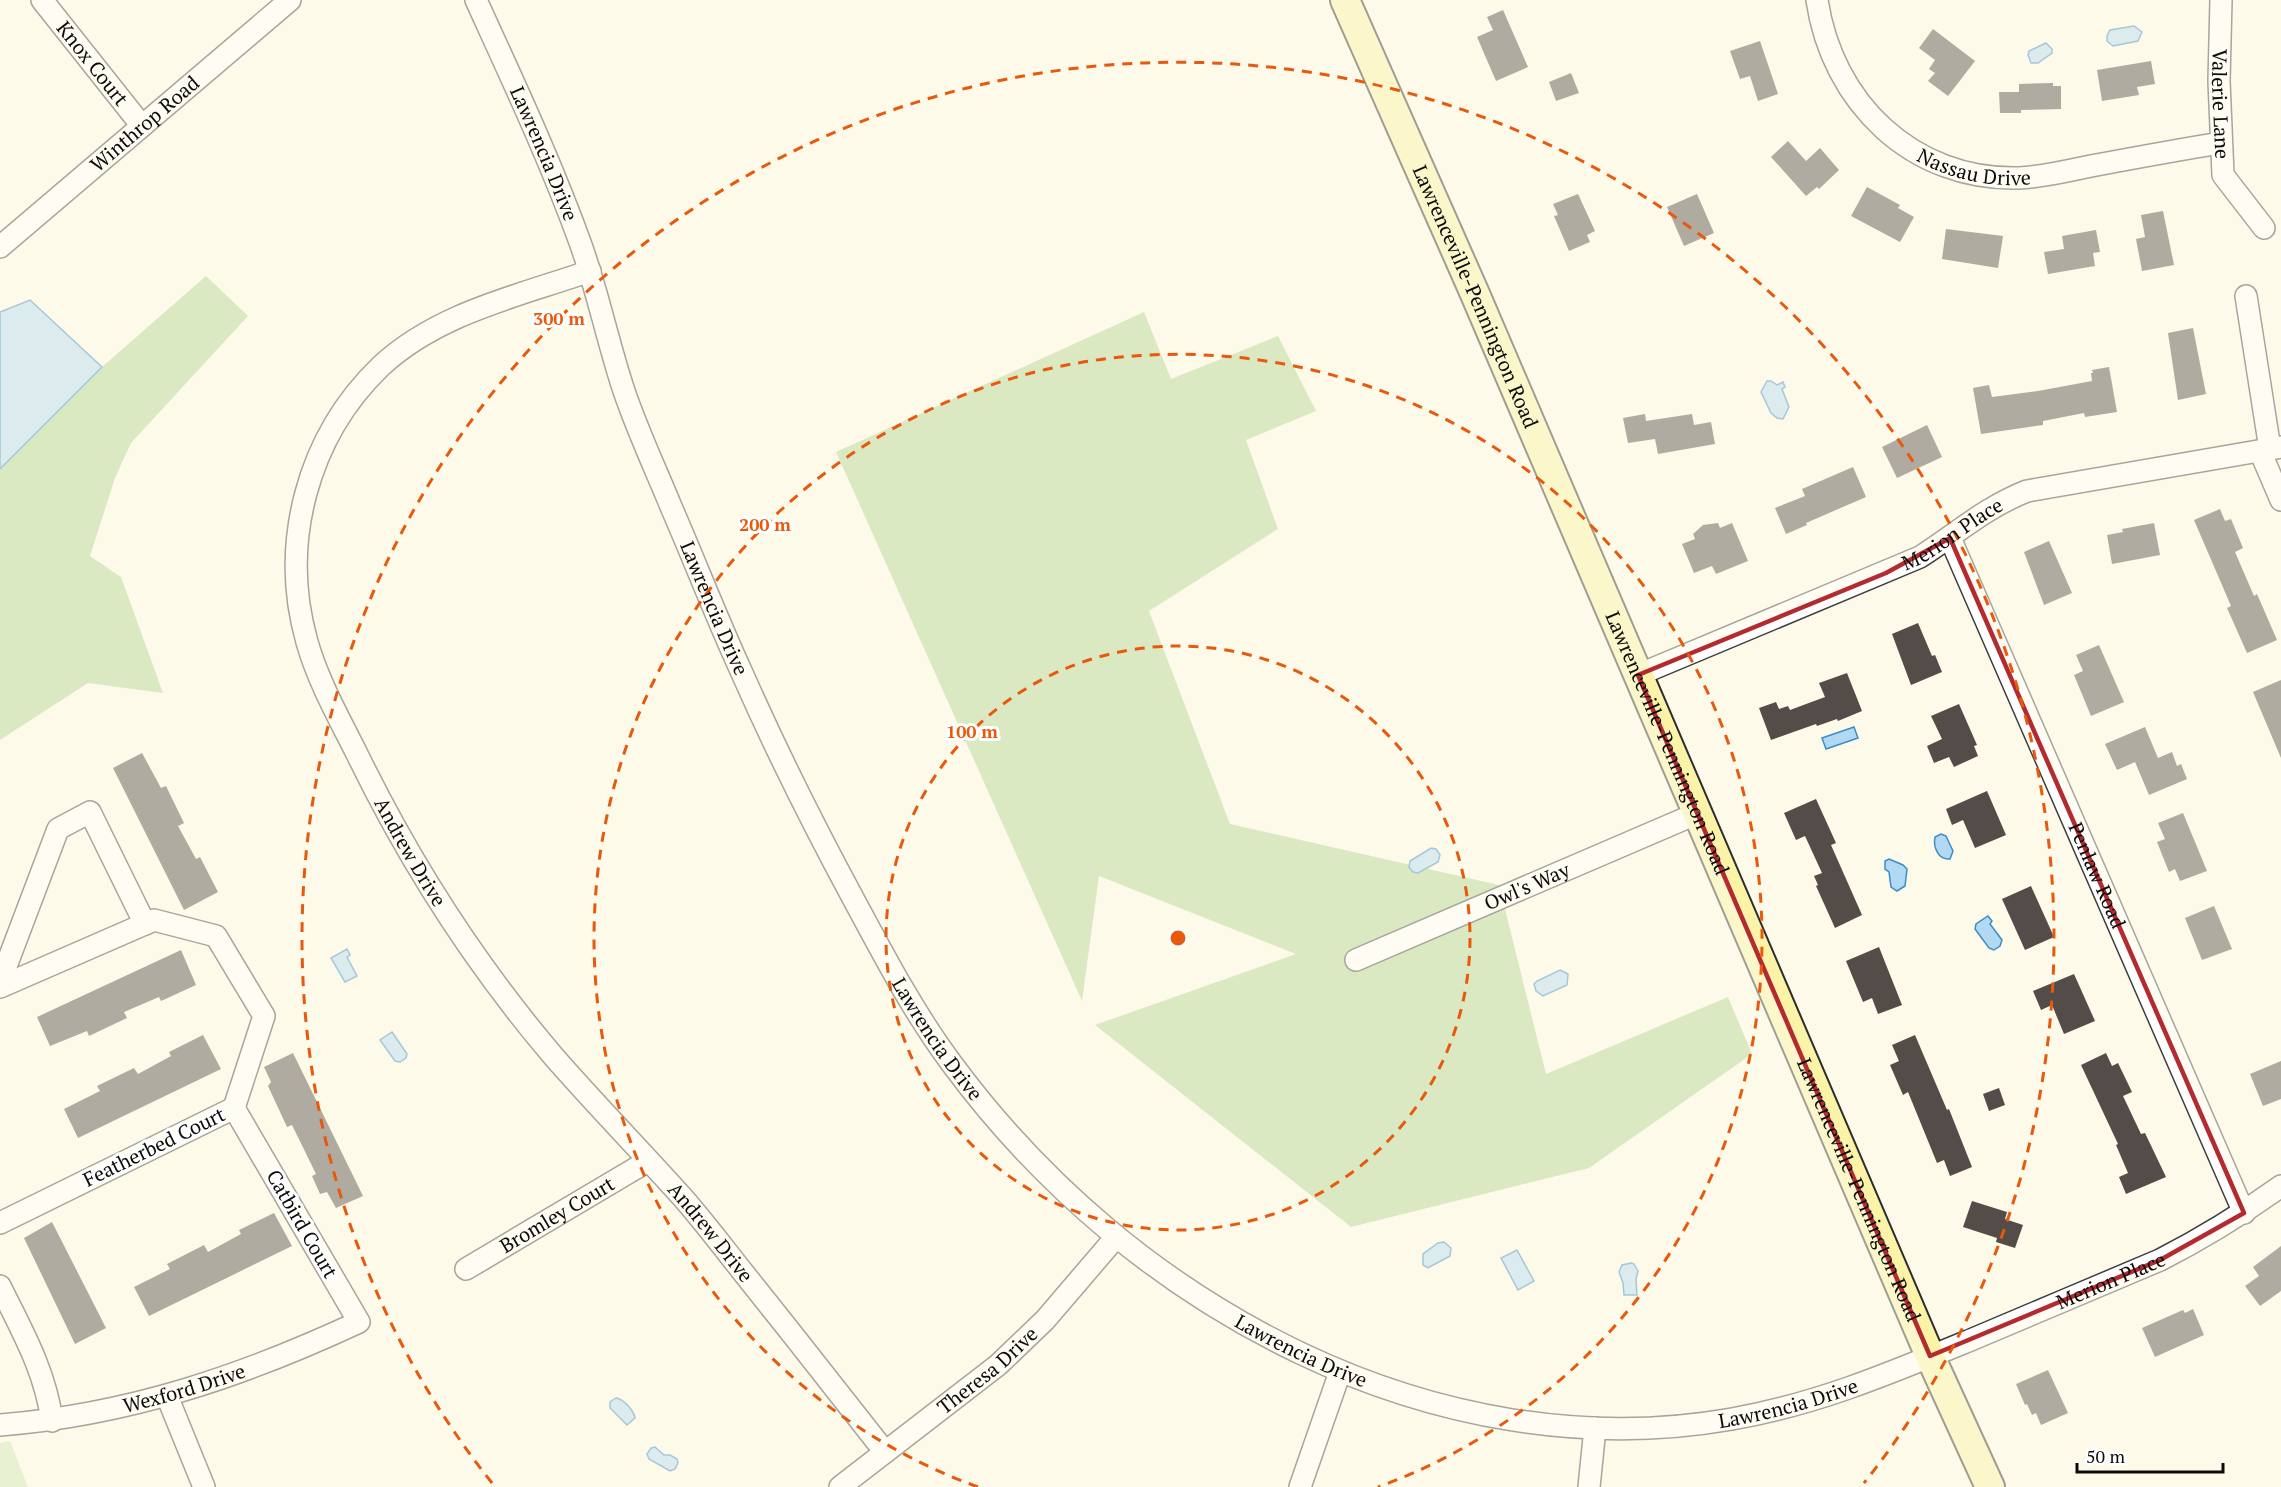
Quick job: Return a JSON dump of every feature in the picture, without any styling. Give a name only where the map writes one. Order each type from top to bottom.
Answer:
[{"type":"street","name":"Knox Court","points":[[42,0],[142,126]]},
{"type":"street","name":"Winthrop Road","points":[[0,247],[290,0]]},
{"type":"street","name":"Lawrencia Drive","points":[[476,0],[555,176],[590,271],[636,424],[717,619],[821,838],[914,1007],[950,1061],[990,1112],[1033,1160],[1079,1205],[1116,1237],[1208,1303],[1264,1335],[1340,1372],[1399,1394],[1495,1418],[1556,1426],[1595,1428],[1666,1427],[1727,1420],[1788,1408],[1846,1390],[1930,1356]]},
{"type":"street","name":"Lawrenceville-Pennington Road","points":[[1345,0],[1475,294],[1930,1356],[1989,1487]]},
{"type":"street","name":"Nassau Drive","points":[[1817,0],[1820,23],[1828,50],[1841,78],[1859,104],[1880,126],[1905,145],[1929,159],[1958,170],[1989,176],[2036,177],[2220,143]]},
{"type":"street","name":"Valerie Lane","points":[[2221,0],[2219,81],[2223,175],[2264,228]]},
{"type":"street","name":"Andrew Drive","points":[[590,271],[465,313],[440,325],[407,345],[382,366],[356,394],[332,429],[315,463],[297,532],[295,570],[299,608],[305,635],[321,680],[387,817],[465,942],[508,1001],[555,1058],[692,1209],[885,1452]]},
{"type":"street","points":[[2246,296],[2270,449],[2281,500]]},
{"type":"street","name":"Merion Place","points":[[1638,675],[1920,557],[1950,538],[1981,513],[2003,500],[2026,491],[2270,449]]},
{"type":"street","name":"Penlaw Road","points":[[1950,538],[2244,1213]]},
{"type":"street","points":[[0,982],[58,829],[90,812],[145,924]]},
{"type":"street","name":"Owl's Way","points":[[1356,960],[1698,813]]},
{"type":"street","name":"Featherbed Court","points":[[0,987],[153,920],[216,936],[264,1016],[234,1108],[0,1223]]},
{"type":"street","name":"Catbird Court","points":[[234,1108],[359,1322]]},
{"type":"street","name":"Bromley Court","points":[[466,1269],[648,1161]]},
{"type":"street","name":"Merion Place","points":[[1930,1356],[2160,1260],[2244,1213],[2281,1186]]},
{"type":"street","name":"Theresa Drive","points":[[840,1487],[998,1365],[1045,1320],[1116,1237]]},
{"type":"street","points":[[0,1286],[42,1373],[52,1421]]},
{"type":"street","name":"Wexford Drive","points":[[0,1425],[52,1421],[166,1396],[289,1354],[359,1322]]},
{"type":"street","points":[[1300,1487],[1340,1372]]},
{"type":"street","points":[[166,1396],[204,1487]]},
{"type":"street","points":[[1589,1487],[1595,1428]]},
{"type":"highlighted area","points":[[1950,538],[2244,1213],[2160,1260],[1930,1356],[1638,675],[1886,573]]},
{"type":"green space","points":[[206,276],[248,316],[131,443],[115,478],[90,556],[121,577],[163,693],[88,683],[0,740],[0,469],[102,367]]},
{"type":"green space","points":[[1144,312],[1171,379],[1278,336],[1316,411],[1246,440],[1278,529],[1149,611],[1230,824],[1499,885],[1546,1074],[1728,997],[1752,1054],[1589,1168],[1351,1227],[1095,1025],[1296,954],[1099,876],[1082,1001],[836,452]]},
{"type":"green space","points":[[10,1441],[28,1487],[0,1487],[0,1443]]},
{"type":"water","points":[[2134,26],[2142,32],[2138,41],[2113,46],[2107,41],[2110,30]]},
{"type":"water","points":[[2046,43],[2052,49],[2052,53],[2038,63],[2031,63],[2029,51]]},
{"type":"water","points":[[30,300],[102,367],[0,469],[0,312]]},
{"type":"water","points":[[1767,381],[1777,385],[1783,382],[1785,387],[1782,389],[1789,407],[1783,419],[1771,413],[1761,392]]},
{"type":"water","points":[[1854,727],[1858,738],[1826,749],[1822,738]]},
{"type":"water","points":[[1941,834],[1946,836],[1953,851],[1950,859],[1939,855],[1936,849],[1935,837]]},
{"type":"water","points":[[1431,848],[1436,849],[1440,855],[1438,862],[1418,873],[1413,872],[1409,867],[1410,861]]},
{"type":"water","points":[[1889,859],[1907,869],[1905,886],[1897,891],[1891,887],[1889,872],[1885,869],[1885,861]]},
{"type":"water","points":[[1988,916],[1992,921],[1990,924],[2002,940],[2000,946],[1994,950],[1989,948],[1975,929],[1976,924]]},
{"type":"water","points":[[347,949],[350,955],[347,957],[357,976],[345,982],[331,958]]},
{"type":"water","points":[[1560,970],[1568,974],[1567,985],[1543,996],[1536,991],[1534,984],[1537,981]]},
{"type":"water","points":[[392,1032],[407,1054],[406,1058],[400,1062],[395,1061],[380,1040]]},
{"type":"water","points":[[1444,1242],[1451,1248],[1450,1256],[1428,1268],[1423,1265],[1423,1254],[1438,1243]]},
{"type":"water","points":[[1517,1250],[1534,1281],[1518,1290],[1501,1258]]},
{"type":"water","points":[[1631,1263],[1638,1271],[1637,1295],[1624,1295],[1619,1272],[1622,1265]]},
{"type":"water","points":[[616,1398],[625,1403],[634,1415],[635,1418],[627,1425],[610,1408],[610,1402]]},
{"type":"water","points":[[655,1447],[664,1455],[677,1459],[675,1469],[670,1471],[649,1459],[647,1454],[651,1448]]},
{"type":"building","points":[[1503,10],[1528,67],[1496,81],[1477,37],[1493,30],[1487,17]]},
{"type":"building","points":[[1933,29],[1975,61],[1948,96],[1928,81],[1935,73],[1929,69],[1935,60],[1919,48]]},
{"type":"building","points":[[1760,41],[1778,94],[1758,101],[1750,76],[1740,79],[1730,51]]},
{"type":"building","points":[[2151,61],[2155,84],[2137,87],[2139,95],[2102,101],[2097,70]]},
{"type":"building","points":[[1571,73],[1579,93],[1556,101],[1549,82]]},
{"type":"building","points":[[2053,83],[2053,86],[2061,86],[2061,109],[2000,113],[1999,92],[2019,92],[2019,84]]},
{"type":"building","points":[[1788,141],[1806,161],[1820,148],[1839,170],[1819,189],[1817,187],[1806,196],[1771,157]]},
{"type":"building","points":[[1867,187],[1900,205],[1898,208],[1914,217],[1900,242],[1851,216]]},
{"type":"building","points":[[1578,194],[1595,231],[1587,235],[1590,242],[1569,251],[1554,216],[1558,215],[1553,204]]},
{"type":"building","points":[[1697,194],[1714,233],[1684,246],[1667,207]]},
{"type":"building","points":[[2163,211],[2174,265],[2142,271],[2136,239],[2145,237],[2141,215]]},
{"type":"building","points":[[1946,229],[2003,236],[1998,268],[1942,259]]},
{"type":"building","points":[[2096,230],[2100,252],[2093,253],[2095,266],[2048,274],[2044,252],[2064,249],[2062,236]]},
{"type":"building","points":[[2193,328],[2206,394],[2178,400],[2168,333]]},
{"type":"building","points":[[2109,367],[2117,412],[2085,417],[2084,413],[2043,421],[2043,425],[1981,434],[1973,388],[1989,385],[1992,397],[2038,391],[2092,381],[2092,370]]},
{"type":"building","points":[[1645,414],[1646,421],[1692,414],[1694,425],[1711,422],[1715,444],[1658,454],[1655,439],[1628,443],[1623,418]]},
{"type":"building","points":[[1927,425],[1942,457],[1897,478],[1882,447]]},
{"type":"building","points":[[1853,467],[1866,497],[1786,534],[1775,508],[1805,496],[1802,489]]},
{"type":"building","points":[[2220,509],[2225,521],[2231,519],[2243,548],[2235,552],[2254,596],[2257,594],[2277,640],[2247,653],[2227,608],[2231,606],[2194,520]]},
{"type":"building","points":[[1718,523],[1720,528],[1732,523],[1748,561],[1716,574],[1712,566],[1694,573],[1682,544],[1695,539],[1693,534],[1703,525]]},
{"type":"building","points":[[2154,523],[2160,555],[2112,564],[2107,535],[2123,532],[2122,529]]},
{"type":"building","points":[[2049,541],[2072,593],[2044,605],[2024,552]]},
{"type":"building","points":[[1918,623],[1932,656],[1935,655],[1942,672],[1911,685],[1892,634]]},
{"type":"building","points":[[2099,645],[2124,702],[2091,716],[2074,675],[2083,671],[2076,655]]},
{"type":"building","points":[[1847,673],[1862,711],[1838,721],[1837,719],[1817,726],[1816,724],[1771,740],[1759,708],[1776,702],[1779,709],[1788,706],[1790,710],[1825,697],[1819,683]]},
{"type":"building","points":[[2281,680],[2281,758],[2253,692]]},
{"type":"building","points":[[1959,704],[1977,745],[1974,746],[1978,756],[1954,767],[1949,757],[1934,763],[1927,746],[1942,739],[1931,716]]},
{"type":"building","points":[[2145,727],[2158,758],[2172,752],[2177,766],[2181,764],[2187,779],[2149,795],[2135,762],[2117,770],[2105,744]]},
{"type":"building","points":[[142,753],[161,788],[166,786],[184,823],[178,826],[196,859],[200,857],[218,892],[184,910],[113,768]]},
{"type":"building","points":[[1987,791],[2006,835],[1975,848],[1963,820],[1952,825],[1946,809]]},
{"type":"building","points":[[1816,799],[1836,843],[1831,845],[1862,915],[1835,928],[1816,886],[1818,885],[1814,876],[1822,873],[1805,836],[1796,840],[1784,813]]},
{"type":"building","points":[[2183,813],[2207,871],[2180,881],[2175,869],[2169,872],[2157,842],[2165,839],[2158,823]]},
{"type":"building","points":[[2031,886],[2054,937],[2025,950],[2002,899]]},
{"type":"building","points":[[2214,906],[2232,949],[2202,960],[2185,918]]},
{"type":"building","points":[[1879,947],[1902,1005],[1878,1014],[1872,998],[1863,1002],[1846,961]]},
{"type":"building","points":[[181,950],[196,985],[161,1001],[159,997],[124,1012],[127,1018],[89,1036],[87,1031],[50,1046],[37,1017]]},
{"type":"building","points":[[2074,974],[2095,1021],[2064,1034],[2052,1005],[2041,1010],[2033,991]]},
{"type":"building","points":[[203,1035],[221,1069],[78,1138],[64,1109],[100,1091],[97,1086],[134,1068],[138,1074],[171,1056],[169,1052]]},
{"type":"building","points":[[1915,1035],[1947,1110],[1949,1109],[1972,1167],[1950,1176],[1944,1160],[1937,1163],[1908,1092],[1903,1095],[1890,1065],[1899,1061],[1892,1045]]},
{"type":"building","points":[[293,1053],[363,1196],[336,1208],[327,1192],[320,1194],[312,1176],[316,1174],[292,1125],[287,1127],[268,1086],[271,1082],[264,1067]]},
{"type":"building","points":[[2106,1053],[2112,1066],[2118,1063],[2132,1092],[2123,1096],[2141,1134],[2145,1133],[2166,1177],[2126,1194],[2119,1177],[2128,1173],[2116,1145],[2118,1144],[2081,1065]]},
{"type":"building","points":[[2281,1061],[2281,1099],[2263,1106],[2250,1074]]},
{"type":"building","points":[[1999,1088],[2005,1105],[1989,1111],[1983,1094]]},
{"type":"building","points":[[1972,1201],[2007,1212],[2005,1219],[2023,1225],[2015,1248],[1996,1242],[1997,1238],[1963,1227]]},
{"type":"building","points":[[274,1213],[292,1246],[149,1316],[134,1287],[170,1269],[167,1264],[204,1245],[208,1252],[241,1234],[239,1230]]},
{"type":"building","points":[[52,1222],[106,1328],[75,1344],[24,1238]]},
{"type":"building","points":[[2281,1246],[2281,1291],[2260,1306],[2245,1286],[2259,1276],[2253,1267]]},
{"type":"building","points":[[2193,1309],[2204,1335],[2155,1357],[2142,1328],[2183,1310],[2185,1313]]},
{"type":"building","points":[[2048,1370],[2068,1413],[2041,1425],[2036,1413],[2032,1415],[2027,1404],[2025,1405],[2016,1384]]}]
